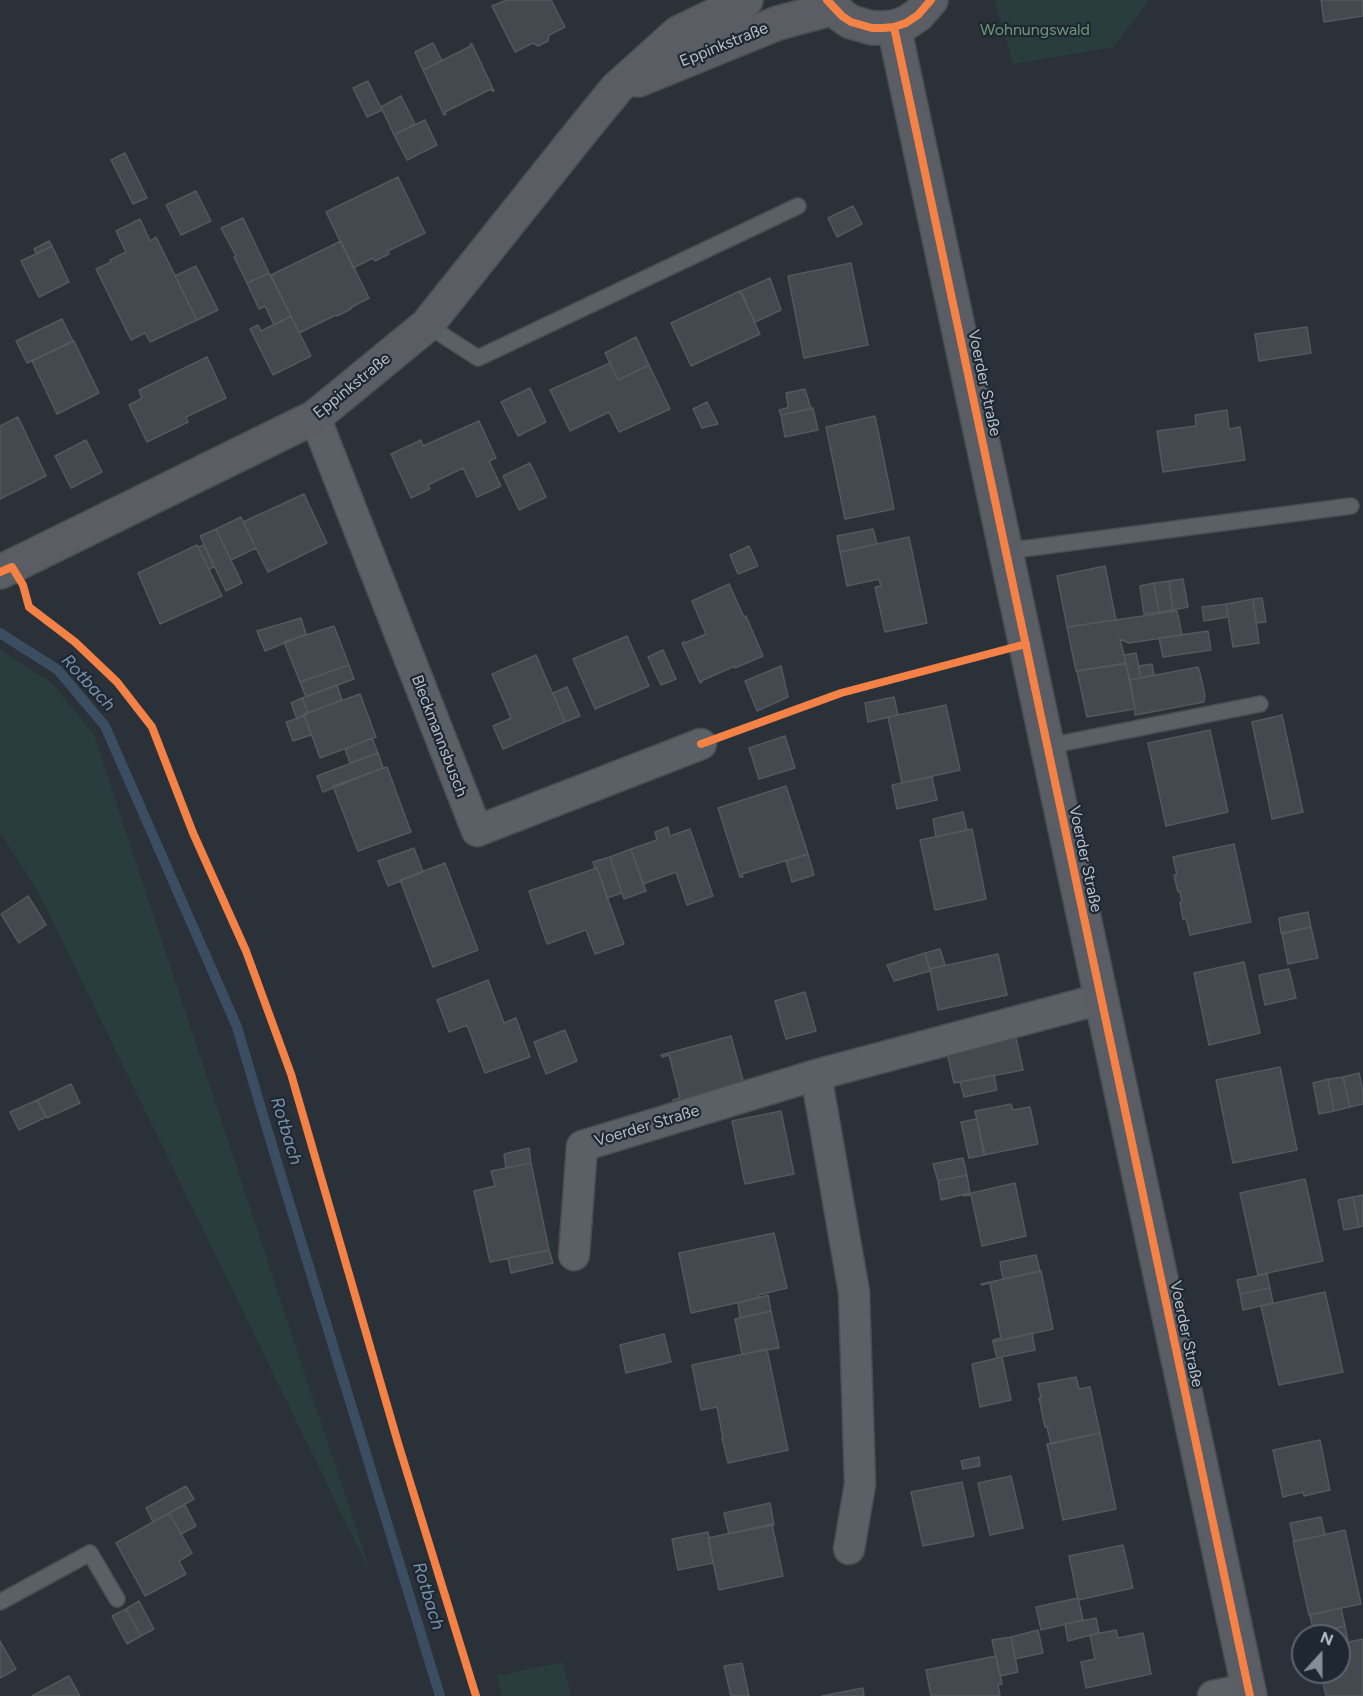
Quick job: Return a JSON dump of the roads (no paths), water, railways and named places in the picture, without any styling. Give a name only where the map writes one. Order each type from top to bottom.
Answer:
[{"type":"main road","name":"Eppinkstraße","points":[[0,572],[315,417],[427,325],[617,88],[678,33],[746,0]]},
{"type":"main road","points":[[830,4],[851,22],[872,28],[894,27],[906,23],[918,15],[932,0]]},
{"type":"main road","name":"Eppinkstraße","points":[[617,88],[830,4]]},
{"type":"main road","name":"Voerder Straße","points":[[894,27],[1249,1692]]},
{"type":"street","name":"Bleckmannsbusch","points":[[315,417],[477,831],[701,744]]},
{"type":"street","name":"Voerder Straße","points":[[574,1255],[582,1146],[816,1075],[1101,999]]},
{"type":"street","points":[[816,1075],[855,1292],[860,1484],[849,1549]]},
{"type":"street","points":[[1213,1696],[1249,1692]]},
{"type":"lane","points":[[427,325],[478,358],[798,207]]},
{"type":"lane","points":[[1006,551],[1351,506]]},
{"type":"lane","points":[[1048,746],[1260,704]]},
{"type":"lane","points":[[0,1602],[90,1553],[117,1599]]},
{"type":"waterway","name":"Rotbach","points":[[0,633],[58,670],[105,726],[237,1027],[440,1696]]},
{"type":"park label","name":"Wohnungswald","points":[[1035,30]]}]
